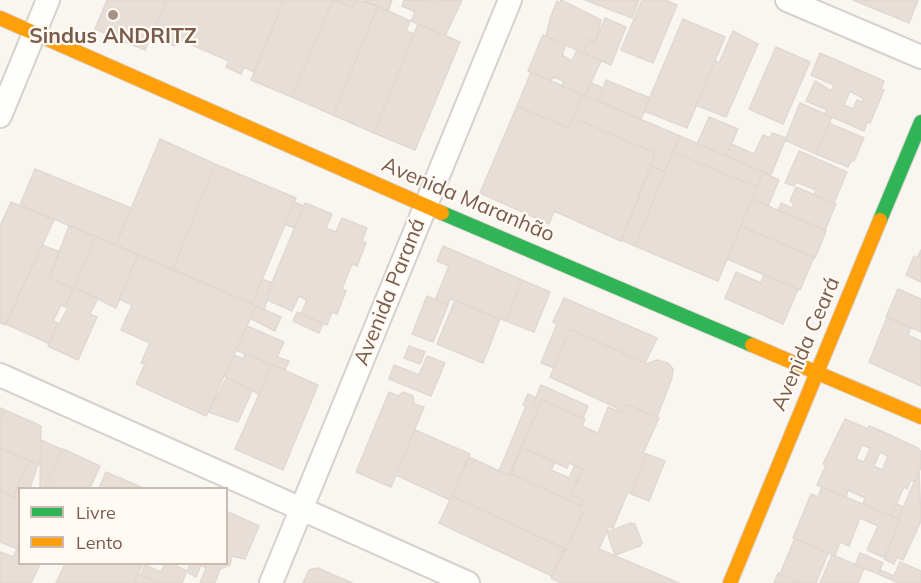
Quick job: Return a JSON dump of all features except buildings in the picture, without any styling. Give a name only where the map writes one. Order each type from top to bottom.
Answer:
[{"type":"street","points":[[0,116],[48,0]]},
{"type":"street","name":"Avenida Paraná","points":[[271,583],[510,0]]},
{"type":"street","points":[[787,0],[921,57]]},
{"type":"street","name":"Avenida Maranhão","points":[[0,18],[425,206],[921,417]]},
{"type":"street","name":"Avenida Ceará","points":[[730,583],[921,122]]},
{"type":"street","points":[[0,375],[468,583]]},
{"type":"traffic: fast","points":[[880,220],[921,122]]},
{"type":"traffic: fast","points":[[442,213],[752,345]]},
{"type":"traffic: slow","points":[[0,18],[442,213]]},
{"type":"traffic: slow","points":[[730,583],[880,220]]},
{"type":"traffic: slow","points":[[752,345],[921,417]]},
{"type":"place","name":"Sindus ANDRITZ","points":[[113,15]]}]
